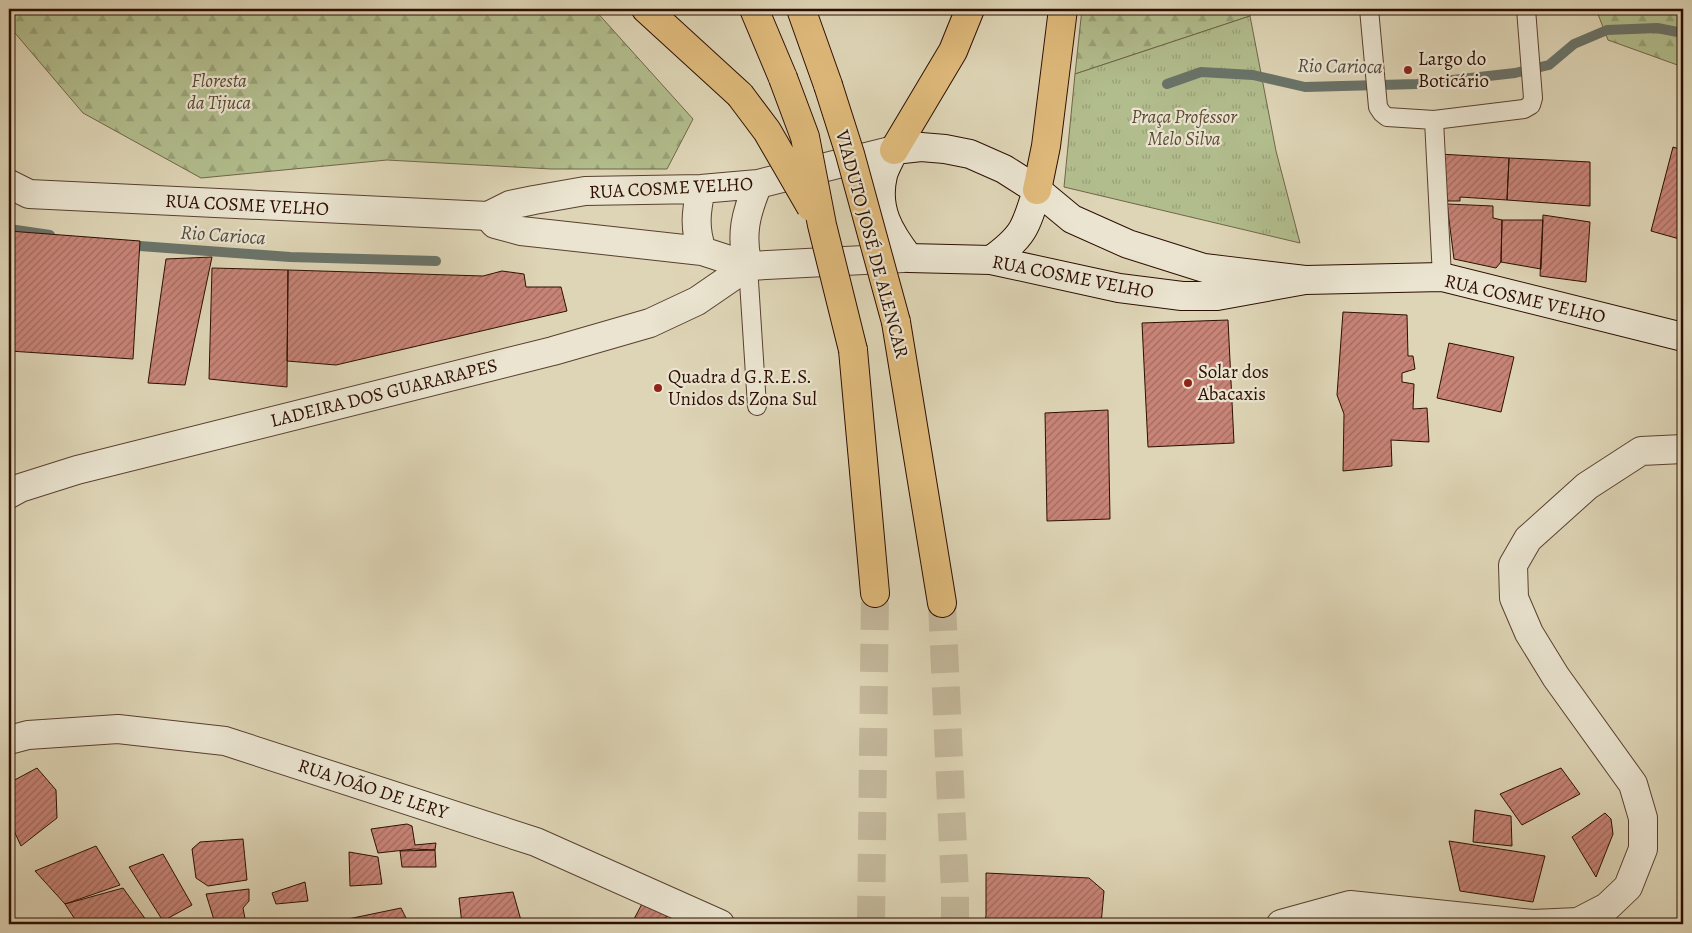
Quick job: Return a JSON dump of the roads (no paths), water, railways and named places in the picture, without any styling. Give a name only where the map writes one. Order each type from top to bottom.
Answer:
[{"type":"highway","points":[[646,9],[740,95],[766,131],[822,225]]},
{"type":"highway","name":"VIADUTO JOSÉ DE ALENCAR","points":[[754,9],[805,137],[822,225],[853,350],[875,593]]},
{"type":"highway","name":"VIADUTO JOSÉ DE ALENCAR","points":[[801,9],[850,154],[896,322],[942,603]]},
{"type":"highway","points":[[894,150],[953,51],[970,9]]},
{"type":"highway","points":[[1037,190],[1046,146],[1063,9]]},
{"type":"street","name":"RUA COSME VELHO","points":[[9,184],[29,194],[488,216],[510,205],[585,192],[701,189],[758,184],[894,150],[945,149],[970,154],[1004,170],[1037,190],[1072,219],[1128,244],[1204,268],[1305,280],[1442,277],[1683,337]]},
{"type":"street","points":[[894,150],[883,174],[880,197],[884,218],[892,237],[909,258]]},
{"type":"street","points":[[748,266],[744,250],[744,230],[748,210],[758,184]]},
{"type":"street","points":[[701,189],[696,214],[697,236],[702,250]]},
{"type":"street","points":[[991,260],[1012,245],[1021,233],[1029,218],[1037,190]]},
{"type":"street","name":"RUA COSME VELHO","points":[[488,216],[495,224],[522,231],[702,250],[748,266],[909,258],[991,260],[1119,288],[1182,296],[1217,296],[1305,280]]},
{"type":"street","name":"LADEIRA DOS GUARARAPES","points":[[9,494],[20,488],[78,470],[534,356],[650,324],[697,302],[748,266]]},
{"type":"street","points":[[1281,924],[1350,905],[1533,924],[1578,922],[1607,907],[1628,887],[1643,849],[1643,818],[1632,784],[1556,677],[1529,633],[1514,598],[1514,566],[1528,539],[1588,486],[1641,451],[1683,449]]},
{"type":"street","name":"RUA JOÃO DE LERY","points":[[9,740],[28,735],[118,729],[225,741],[536,842],[720,924]]},
{"type":"lane","points":[[1369,9],[1378,107],[1388,117],[1434,120],[1524,109],[1531,105],[1533,98],[1526,9]]},
{"type":"lane","points":[[1434,120],[1442,277]]},
{"type":"lane","points":[[748,266],[757,406]]},
{"type":"waterway","name":"Rio Carioca","points":[[1167,84],[1201,72],[1253,75],[1305,87],[1417,84],[1515,73],[1549,65],[1574,44],[1607,30],[1657,28],[1683,33]]},
{"type":"waterway","name":"Rio Carioca","points":[[9,229],[50,235]]},
{"type":"waterway","name":"Rio Carioca","points":[[126,245],[290,257],[436,261]]},
{"type":"tunnel","points":[[871,924],[875,593]]},
{"type":"tunnel","points":[[942,603],[955,924]]},
{"type":"place","name":"Largo do Boticário","points":[[1408,70]]},
{"type":"place","name":"Solar dos Abacaxis","points":[[1188,383]]},
{"type":"place","name":"Quadra d G.R.E.S. Unidos ds Zona Sul","points":[[658,388]]},
{"type":"park label","name":"Floresta da Tijuca","points":[[219,92]]},
{"type":"park label","name":"Praça Professor Melo Silva","points":[[1184,128]]}]
